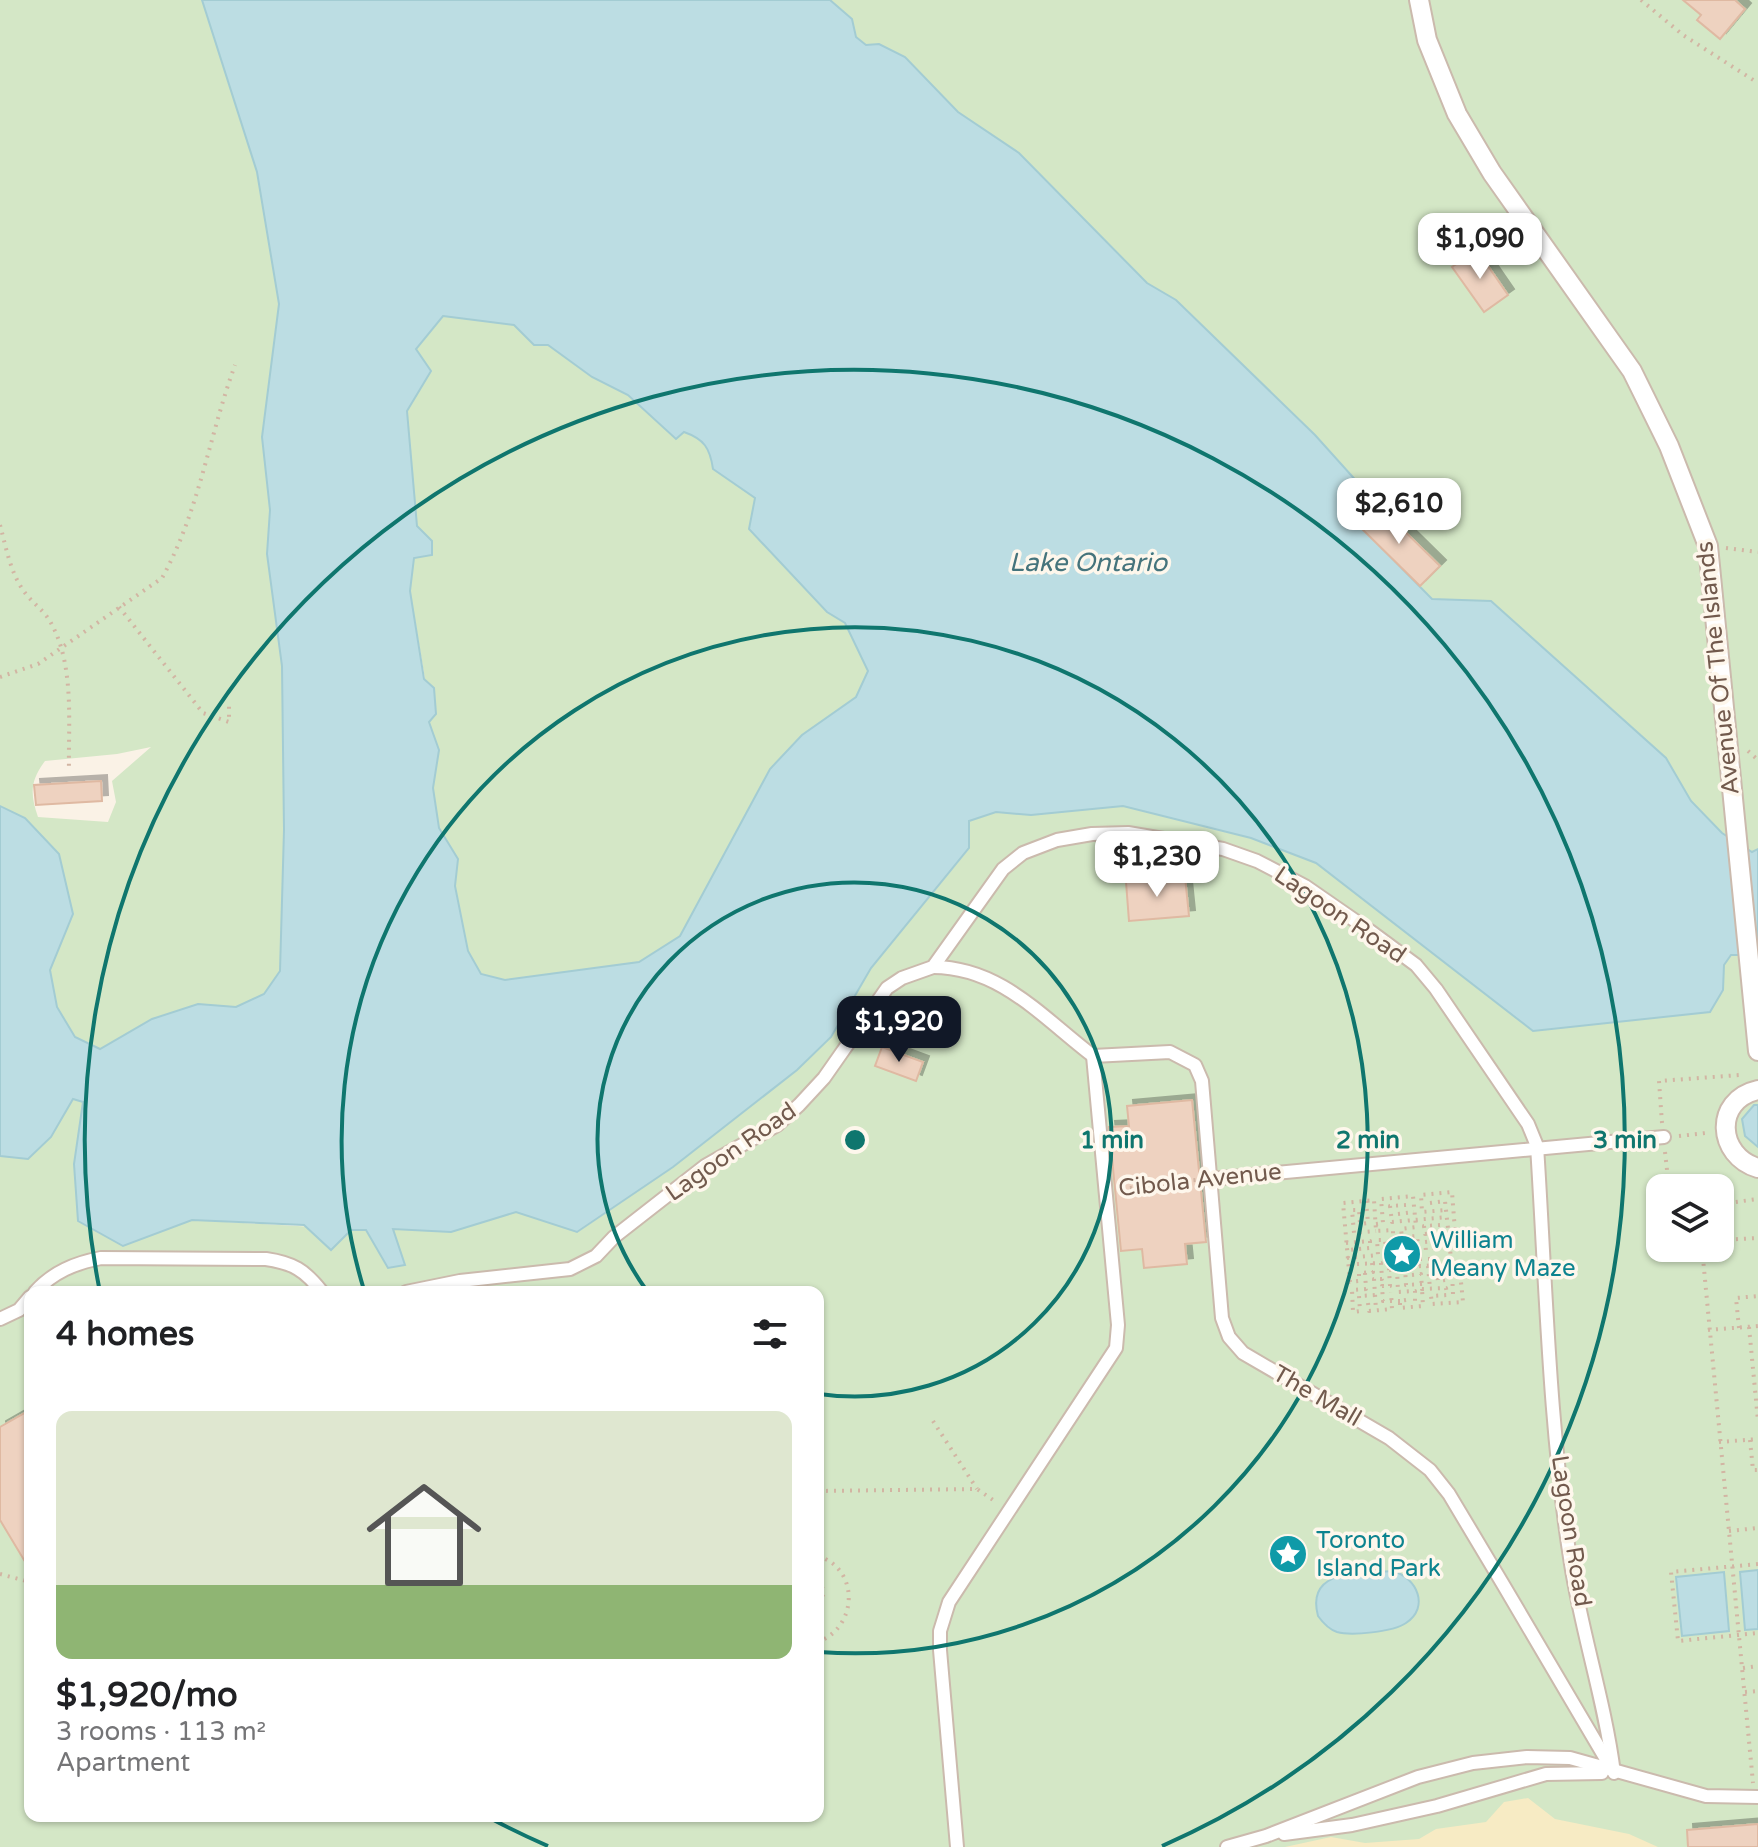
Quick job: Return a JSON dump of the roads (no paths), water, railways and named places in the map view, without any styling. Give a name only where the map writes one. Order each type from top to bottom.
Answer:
[{"type":"street","name":"Avenue Of The Islands","points":[[1419,0],[1427,40],[1457,114],[1492,173],[1632,371],[1676,460],[1708,546],[1758,1051]]},
{"type":"street","points":[[1758,1090],[1739,1098],[1731,1107],[1725,1131],[1734,1155],[1758,1168]]},
{"type":"lane","name":"Lagoon Road","points":[[435,1286],[570,1269],[585,1263],[705,1166],[777,1125],[824,1078],[887,988],[902,978],[933,967],[955,942],[1003,869],[1023,853],[1057,840],[1092,834],[1128,833],[1223,849],[1257,861],[1305,886],[1416,965],[1469,1036],[1507,1099],[1528,1124],[1537,1146],[1560,1481],[1571,1567],[1598,1678],[1614,1773]]},
{"type":"lane","points":[[933,967],[959,967],[998,981],[1093,1056],[1118,1325],[1116,1348],[949,1602],[940,1631],[957,1847]]},
{"type":"lane","name":"The Mall","points":[[1093,1056],[1170,1052],[1193,1062],[1201,1078],[1222,1318],[1231,1341],[1247,1356],[1393,1440],[1430,1470],[1496,1573],[1614,1773]]},
{"type":"lane","name":"Cibola Avenue","points":[[1211,1179],[1537,1146],[1664,1137]]},
{"type":"lane","points":[[42,1286],[56,1273],[81,1262],[101,1258],[266,1259],[291,1263],[308,1273],[318,1286]]},
{"type":"lane","points":[[0,1319],[24,1304]]},
{"type":"lane","points":[[1227,1847],[1266,1836],[1418,1777],[1473,1763],[1527,1757],[1570,1758],[1614,1773],[1655,1780],[1706,1796],[1756,1797]]},
{"type":"lane","points":[[1266,1836],[1352,1825],[1437,1806],[1546,1774],[1614,1773]]},
{"type":"water","name":"Lake Ontario","points":[[202,0],[830,0],[852,19],[856,37],[866,45],[879,44],[905,57],[958,112],[1019,153],[1147,283],[1176,300],[1315,435],[1378,505],[1359,525],[1432,599],[1491,601],[1666,758],[1691,801],[1722,833],[1752,852],[1758,849],[1758,955],[1731,955],[1724,965],[1723,990],[1710,1012],[1533,1031],[1316,863],[1251,838],[1123,806],[1031,815],[996,812],[969,821],[969,848],[871,968],[831,1037],[797,1070],[673,1167],[577,1232],[516,1212],[451,1232],[393,1229],[405,1265],[388,1268],[366,1230],[351,1230],[331,1250],[304,1225],[192,1220],[123,1246],[78,1221],[74,1164],[83,1102],[73,1099],[51,1137],[28,1159],[0,1156],[0,806],[25,818],[59,854],[73,914],[50,970],[57,1007],[75,1037],[100,1049],[152,1019],[198,1004],[236,1007],[264,994],[280,971],[284,830],[282,666],[267,554],[270,510],[262,437],[279,304],[257,172]],"holes":[[[443,316],[514,325],[534,345],[548,345],[592,377],[628,395],[676,439],[684,432],[701,441],[708,450],[713,469],[755,498],[749,529],[827,612],[845,623],[868,671],[856,697],[802,735],[770,769],[680,936],[639,962],[505,980],[481,974],[468,951],[455,886],[458,859],[439,828],[433,788],[439,750],[429,722],[436,714],[434,688],[424,679],[410,591],[414,558],[432,555],[432,541],[417,526],[407,411],[431,371],[416,349]]]},
{"type":"water","points":[[1754,1105],[1758,1105],[1758,1147],[1745,1136],[1742,1119]]},
{"type":"water","points":[[1758,1570],[1758,1629],[1745,1630],[1740,1572]]},
{"type":"water","points":[[1393,1571],[1409,1580],[1418,1594],[1417,1609],[1406,1623],[1382,1631],[1343,1633],[1331,1629],[1318,1616],[1316,1600],[1320,1589],[1328,1581],[1352,1573]]},
{"type":"water","points":[[1724,1572],[1729,1631],[1682,1636],[1676,1577]]},
{"type":"place","name":"William Meany Maze","points":[[1402,1254]]},
{"type":"place","name":"Toronto Island Park","points":[[1288,1554]]}]
